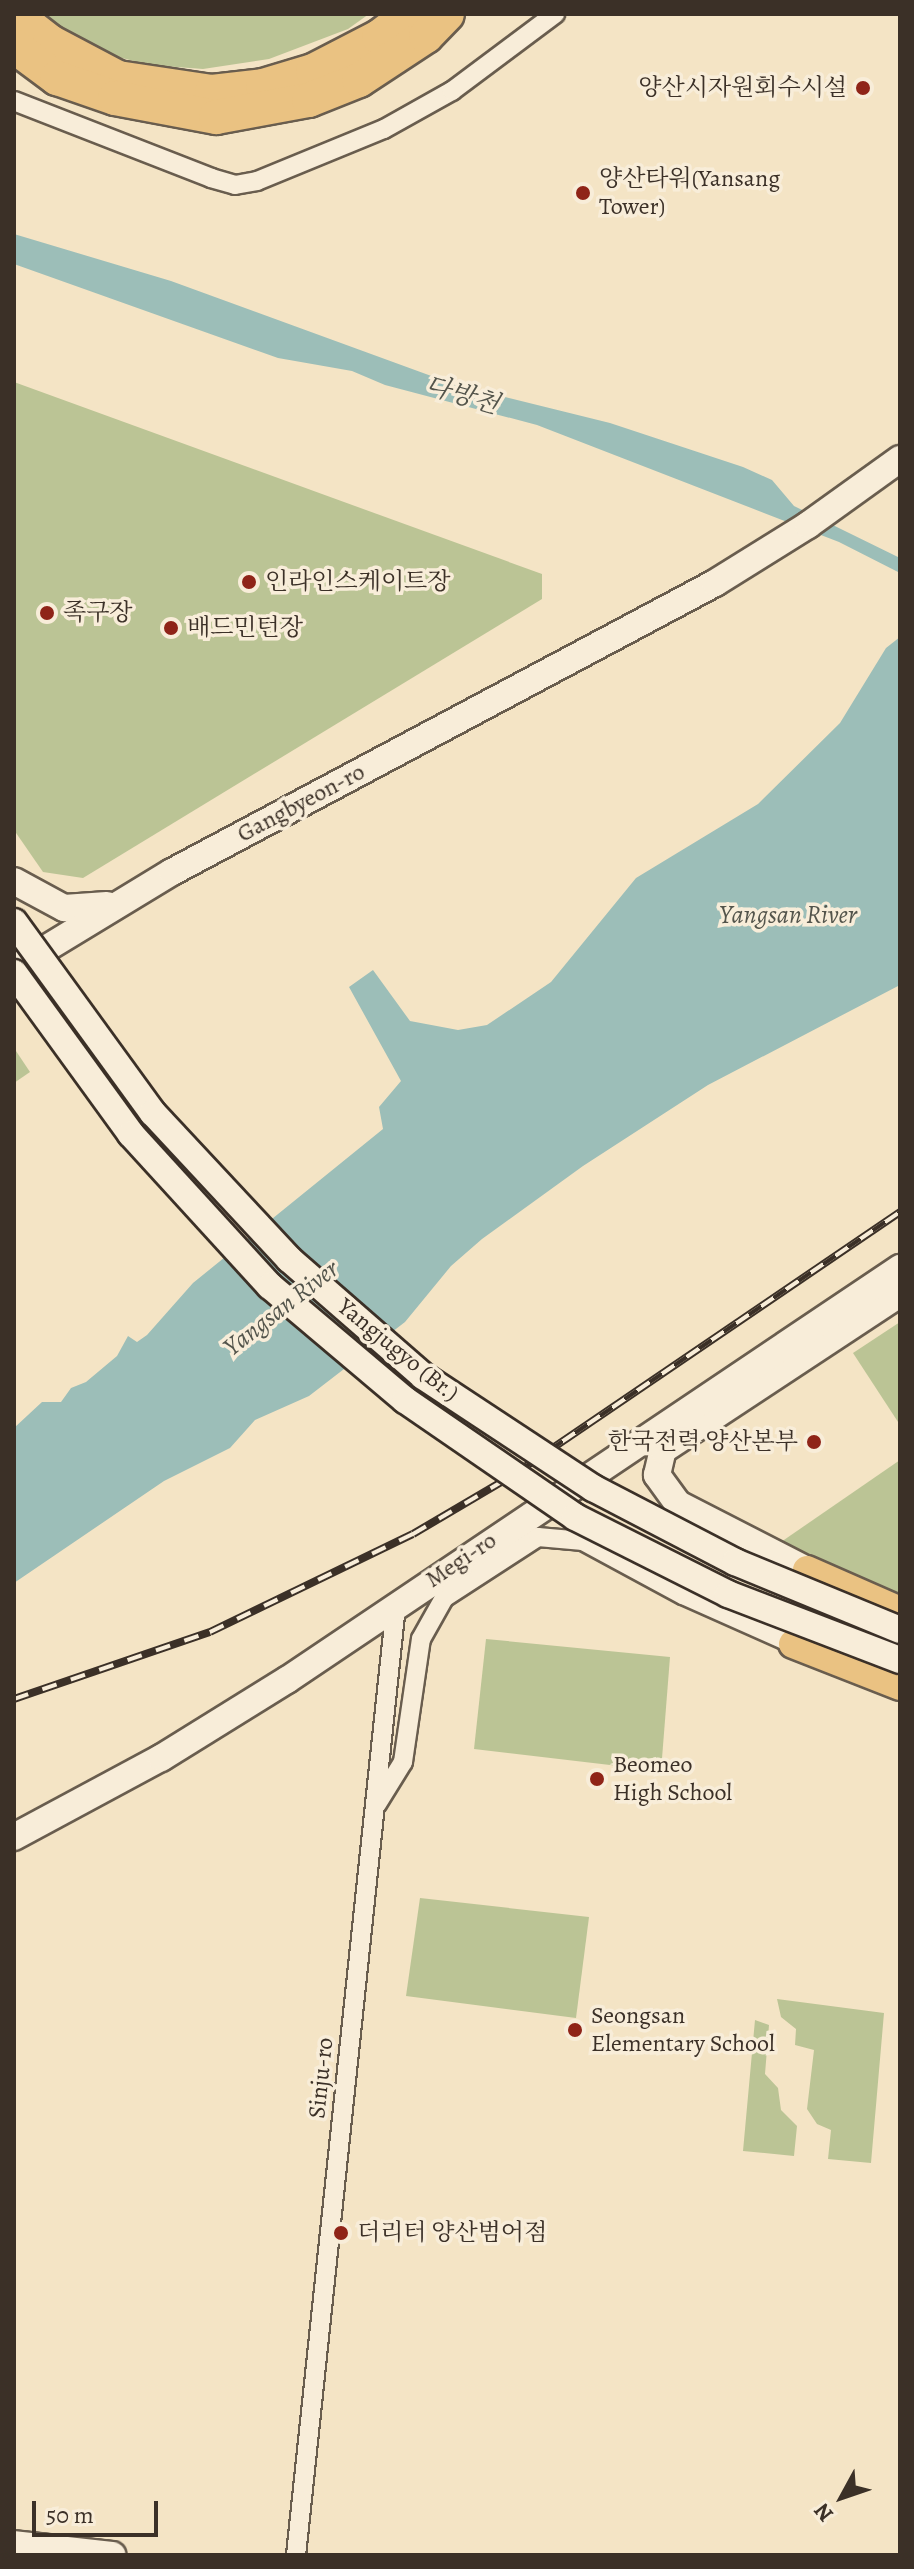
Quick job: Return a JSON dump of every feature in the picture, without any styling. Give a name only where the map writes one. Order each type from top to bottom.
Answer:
[{"type":"highway","points":[[14,14],[50,42],[118,78],[212,92],[263,86],[313,71],[379,37],[409,14]]},
{"type":"highway","points":[[14,46],[57,78],[115,98],[216,117],[309,100],[359,80],[426,36],[447,14]]},
{"type":"main road","points":[[807,1570],[900,1611]]},
{"type":"main road","points":[[793,1644],[900,1686]]},
{"type":"street","points":[[14,101],[235,185],[290,172],[398,122],[474,76],[555,14]]},
{"type":"street","name":"Gangbyeon-ro","points":[[14,970],[115,905],[594,649],[770,549],[900,459]]},
{"type":"street","points":[[14,881],[64,908],[115,905]]},
{"type":"street","name":"Yangjugyo (Br.)","points":[[14,922],[153,1113],[289,1259],[423,1376],[593,1488],[735,1562],[900,1630]]},
{"type":"street","name":"Yangjugyo (Br.)","points":[[14,970],[131,1134],[259,1275],[405,1400],[575,1517],[728,1594],[900,1660]]},
{"type":"street","name":"Megi-ro","points":[[14,1837],[161,1758],[900,1268]]},
{"type":"street","points":[[807,1570],[678,1504],[657,1475],[663,1450],[900,1294]]},
{"type":"street","points":[[374,1810],[403,1762],[421,1639],[444,1598],[538,1537],[583,1541],[683,1595],[793,1644]]},
{"type":"street","name":"Sinju-ro","points":[[296,2555],[396,1605]]},
{"type":"street","points":[[14,2544],[112,2555]]},
{"type":"green space","points":[[20,14],[369,14],[348,29],[269,59],[203,69],[150,65],[78,47]]},
{"type":"green space","points":[[14,382],[542,574],[542,599],[83,878],[43,872],[14,830]]},
{"type":"green space","points":[[14,1048],[30,1072],[14,1083]]},
{"type":"green space","points":[[900,1322],[900,1425],[853,1353]]},
{"type":"green space","points":[[900,1460],[900,1594],[839,1573],[781,1542]]},
{"type":"green space","points":[[486,1639],[670,1657],[661,1771],[474,1749]]},
{"type":"green space","points":[[420,1898],[589,1917],[576,2018],[406,1996]]},
{"type":"green space","points":[[777,1999],[884,2013],[871,2163],[828,2159],[831,2130],[817,2124],[807,2109],[814,2050],[795,2045],[796,2029],[781,2017]]},
{"type":"green space","points":[[755,2020],[769,2025],[765,2074],[778,2088],[781,2110],[797,2126],[794,2156],[743,2151]]},
{"type":"water","name":"다방천","points":[[14,234],[171,281],[456,385],[610,423],[743,467],[772,480],[794,506],[900,558],[900,573],[839,542],[537,425],[385,385],[352,371],[278,358],[14,264]]},
{"type":"water","name":"Yangsan River","points":[[900,637],[900,985],[708,1085],[583,1166],[482,1239],[451,1266],[405,1322],[309,1396],[255,1420],[230,1448],[164,1481],[14,1583],[14,1428],[42,1402],[61,1402],[71,1388],[86,1382],[117,1356],[128,1336],[137,1342],[147,1335],[193,1283],[383,1129],[379,1107],[401,1081],[349,987],[373,970],[410,1021],[458,1030],[487,1025],[551,982],[636,878],[758,804],[840,723],[886,648]]},
{"type":"railway","points":[[14,1699],[210,1632],[413,1534],[513,1475],[900,1212]]},
{"type":"place","name":"양산시자원회수시설","points":[[863,88]]},
{"type":"place","name":"양산타워(Yansang Tower)","points":[[583,193]]},
{"type":"place","name":"인라인스케이트장","points":[[249,582]]},
{"type":"place","name":"족구장","points":[[47,613]]},
{"type":"place","name":"배드민턴장","points":[[171,628]]},
{"type":"place","name":"한국전력 양산본부","points":[[814,1442]]},
{"type":"place","name":"Beomeo High School","points":[[597,1779]]},
{"type":"place","name":"Seongsan Elementary School","points":[[575,2030]]},
{"type":"place","name":"더리터 양산범어점","points":[[341,2233]]}]
